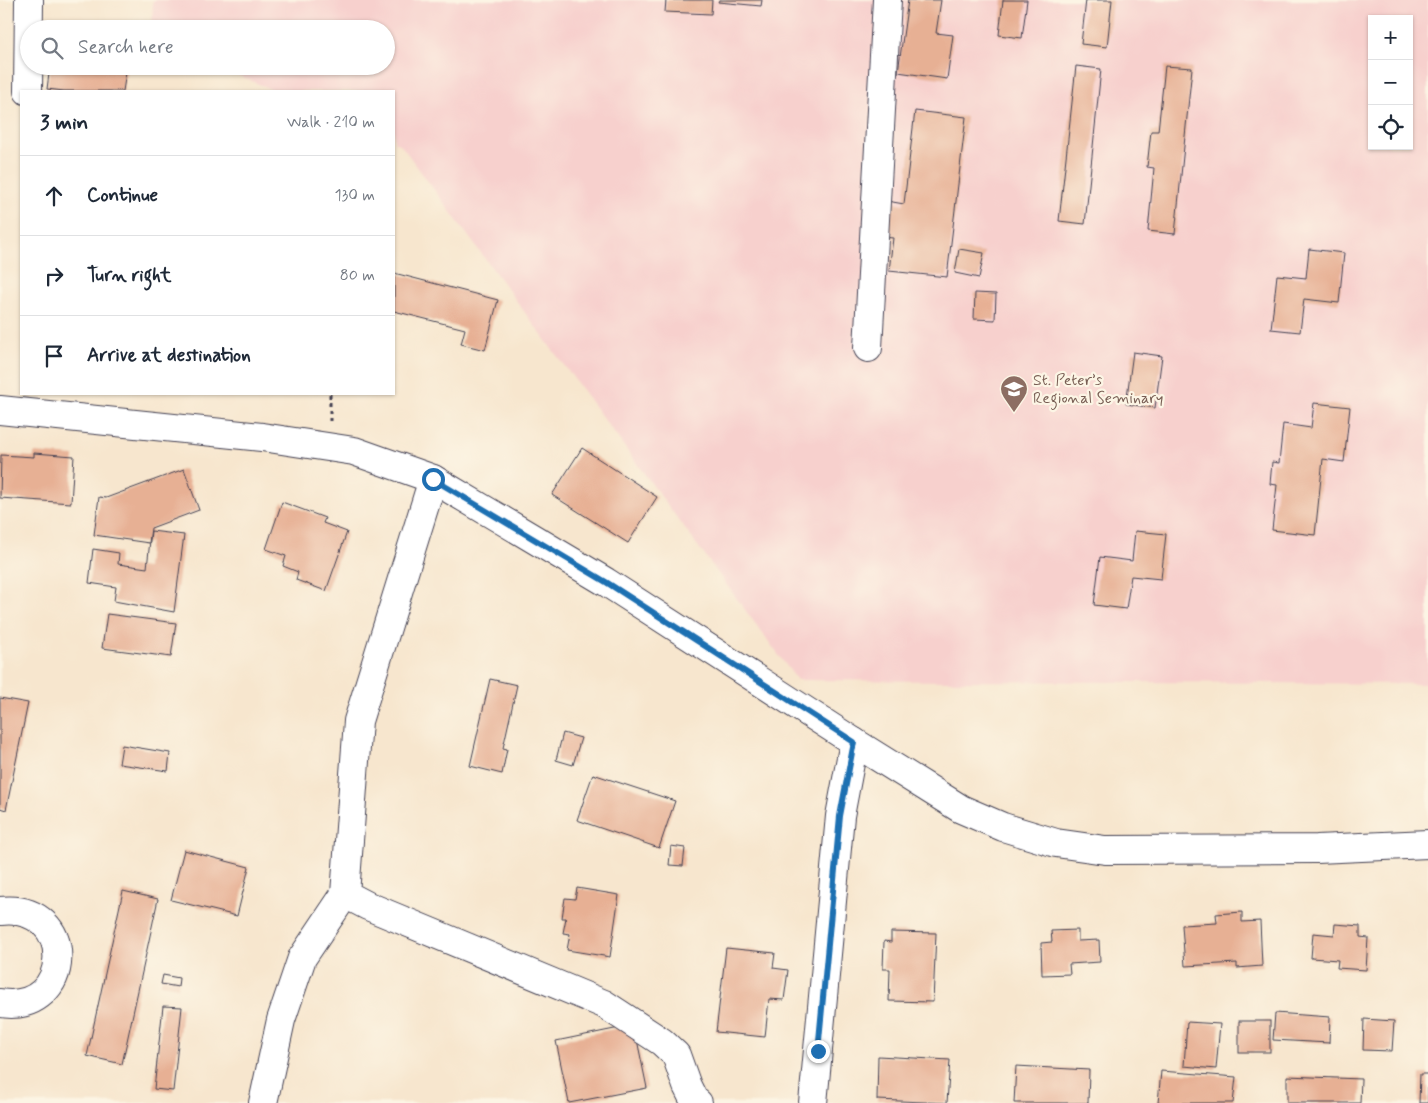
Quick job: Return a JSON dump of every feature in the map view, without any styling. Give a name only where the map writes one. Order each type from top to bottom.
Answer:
[{"type":"street","points":[[29,0],[29,20]]},
{"type":"street","points":[[868,348],[887,0]]},
{"type":"street","points":[[28,75],[28,90]]},
{"type":"street","points":[[0,410],[28,404],[354,451],[433,479],[606,582],[854,742],[961,808],[1003,827],[1056,843],[1105,850],[1317,849],[1428,844]]},
{"type":"street","points":[[264,1103],[281,1020],[302,958],[345,894],[358,721],[433,479]]},
{"type":"street","points":[[813,1103],[840,816],[854,742]]},
{"type":"street","points":[[345,894],[368,906],[604,1004],[662,1042],[676,1055],[687,1086],[694,1100],[698,1103]]},
{"type":"street","points":[[0,911],[13,909],[26,912],[38,918],[48,927],[55,939],[58,952],[58,966],[46,990],[35,998],[22,1003],[0,1003]]},
{"type":"shaded area","name":"St. Peter’s Regional Seminary","points":[[153,0],[1428,0],[1428,684],[797,680],[401,145],[395,142],[395,90],[273,90],[238,75],[395,75],[395,20],[152,20]]},
{"type":"building","points":[[666,0],[712,0],[711,14],[665,12]]},
{"type":"building","points":[[719,0],[762,0],[761,6],[718,2]]},
{"type":"building","points":[[908,0],[941,0],[936,33],[953,35],[947,79],[898,72]]},
{"type":"building","points":[[1003,0],[1027,0],[1022,38],[999,35]]},
{"type":"building","points":[[1086,0],[1112,0],[1107,47],[1081,44]]},
{"type":"building","points":[[1076,66],[1101,69],[1085,224],[1059,221]]},
{"type":"building","points":[[1165,66],[1192,68],[1175,234],[1148,231],[1154,168],[1147,167],[1151,131],[1158,131]]},
{"type":"building","points":[[49,75],[126,75],[123,90],[47,89]]},
{"type":"building","points":[[915,111],[966,117],[947,277],[889,271],[893,238],[883,237],[887,201],[904,204]]},
{"type":"building","points":[[959,249],[984,253],[979,278],[955,273]]},
{"type":"building","points":[[1309,249],[1344,253],[1339,303],[1304,299],[1300,332],[1271,329],[1277,275],[1306,278]]},
{"type":"building","points":[[395,273],[498,300],[485,350],[461,344],[465,329],[395,311]]},
{"type":"building","points":[[975,293],[996,294],[995,320],[974,319]]},
{"type":"building","points":[[1133,352],[1162,356],[1155,408],[1126,404]]},
{"type":"building","points":[[1314,403],[1350,407],[1344,462],[1323,459],[1315,535],[1272,530],[1277,485],[1270,484],[1272,462],[1279,463],[1283,424],[1311,428]]},
{"type":"building","points":[[582,448],[657,497],[628,543],[552,495]]},
{"type":"building","points":[[34,453],[74,456],[71,503],[0,498],[1,455],[34,457]]},
{"type":"building","points":[[184,469],[199,510],[151,528],[149,543],[94,535],[99,497],[106,498]]},
{"type":"building","points":[[282,502],[325,518],[323,523],[347,532],[326,591],[296,580],[298,572],[283,566],[286,556],[266,549]]},
{"type":"building","points":[[151,531],[184,535],[174,612],[114,601],[116,587],[89,583],[93,549],[119,553],[118,564],[147,568]]},
{"type":"building","points":[[1135,531],[1166,534],[1161,579],[1131,576],[1126,609],[1094,605],[1100,557],[1132,561]]},
{"type":"building","points":[[107,614],[176,623],[171,657],[102,648]]},
{"type":"building","points":[[490,679],[517,685],[503,748],[507,749],[502,774],[470,766]]},
{"type":"building","points":[[0,698],[28,703],[6,810],[0,808]]},
{"type":"building","points":[[563,733],[581,738],[573,765],[556,760]]},
{"type":"building","points":[[122,745],[170,753],[168,771],[119,764]]},
{"type":"building","points":[[593,774],[675,801],[659,848],[577,820]]},
{"type":"building","points":[[671,846],[685,848],[683,866],[669,865]]},
{"type":"building","points":[[184,850],[249,867],[237,916],[171,900]]},
{"type":"building","points":[[577,888],[619,895],[610,957],[567,950],[570,934],[563,933],[566,918],[562,918],[565,898],[575,899]]},
{"type":"building","points":[[123,891],[158,899],[122,1064],[87,1056]]},
{"type":"building","points":[[1242,912],[1242,922],[1260,921],[1262,966],[1237,968],[1237,963],[1185,966],[1182,925],[1217,923],[1216,914]]},
{"type":"building","points":[[1335,924],[1360,926],[1360,937],[1368,938],[1366,970],[1337,968],[1338,960],[1311,958],[1313,933],[1334,935]]},
{"type":"building","points":[[1078,930],[1078,941],[1099,940],[1100,962],[1069,964],[1070,974],[1042,975],[1041,943],[1052,942],[1051,931]]},
{"type":"building","points":[[891,932],[936,933],[933,1002],[889,1001],[890,969],[883,969],[884,941],[891,942]]},
{"type":"building","points":[[726,948],[775,953],[773,968],[788,970],[784,1000],[769,999],[765,1037],[716,1032]]},
{"type":"building","points":[[163,975],[179,978],[178,987],[161,984]]},
{"type":"building","points":[[163,1006],[182,1007],[173,1091],[154,1089]]},
{"type":"building","points":[[1275,1013],[1330,1017],[1329,1043],[1273,1040]]},
{"type":"building","points":[[1364,1019],[1394,1021],[1392,1051],[1363,1050]]},
{"type":"building","points":[[1239,1021],[1270,1021],[1270,1052],[1239,1052]]},
{"type":"building","points":[[1187,1022],[1220,1024],[1216,1069],[1184,1066]]},
{"type":"building","points":[[634,1025],[647,1088],[569,1103],[556,1041]]},
{"type":"building","points":[[878,1056],[950,1060],[947,1103],[877,1100]]},
{"type":"building","points":[[1016,1066],[1089,1070],[1088,1103],[1014,1103]]},
{"type":"building","points":[[1161,1071],[1236,1077],[1233,1103],[1158,1103]]},
{"type":"building","points":[[1420,1074],[1428,1074],[1428,1103],[1419,1103]]},
{"type":"building","points":[[1287,1076],[1361,1079],[1360,1103],[1287,1103]]},
{"type":"place","name":"St. Peter’s Regional Seminary","points":[[1014,413]]},
{"type":"route","points":[[433,479],[606,582],[854,742],[840,816],[818,1051]]}]
